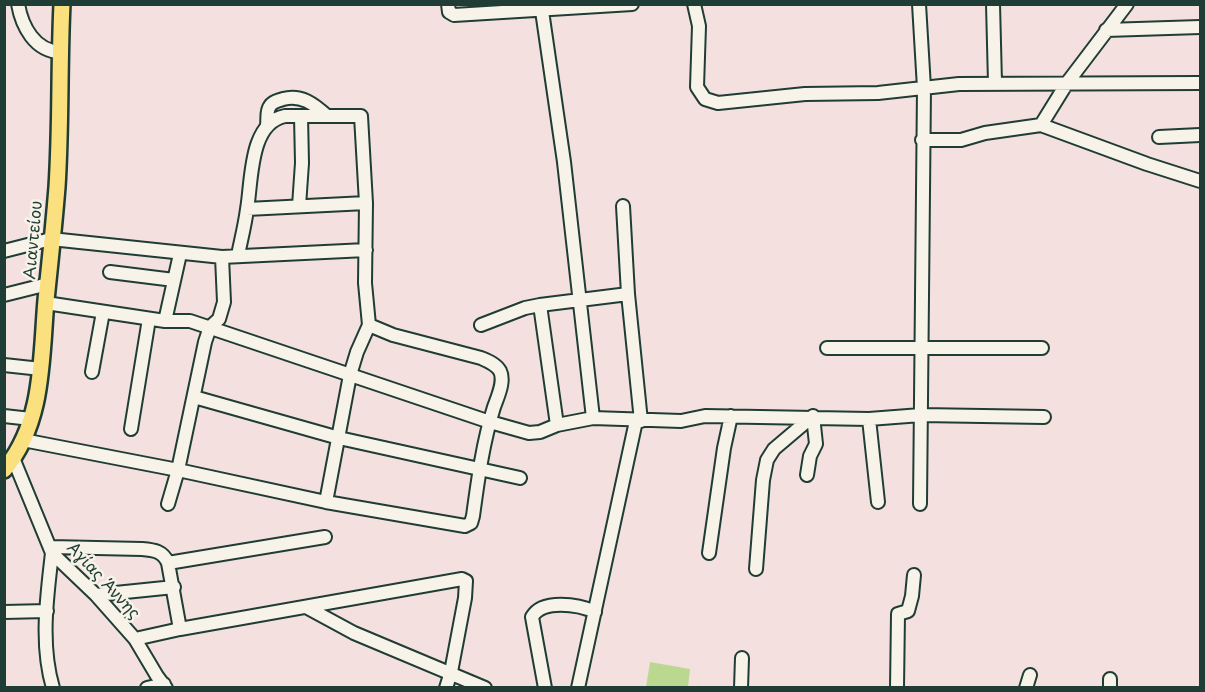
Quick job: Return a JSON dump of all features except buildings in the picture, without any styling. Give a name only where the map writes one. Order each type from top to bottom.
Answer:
[{"type":"main road","name":"Αιαντείου","points":[[9,464],[32,419],[41,369],[57,186],[62,4]]},
{"type":"street","points":[[18,4],[21,18],[31,36],[47,51],[60,52]]},
{"type":"street","points":[[448,4],[449,12],[454,15],[541,7],[632,4]]},
{"type":"street","points":[[694,4],[699,26],[697,87],[705,99],[718,103],[805,94],[878,93],[958,84],[1200,82]]},
{"type":"street","points":[[919,4],[924,88],[920,504]]},
{"type":"street","points":[[993,4],[995,83]]},
{"type":"street","points":[[1041,125],[1067,84],[1127,4]]},
{"type":"street","points":[[541,7],[564,162],[593,418]]},
{"type":"street","points":[[1106,30],[1200,27]]},
{"type":"street","points":[[238,255],[253,161],[258,143],[267,125],[268,107],[273,102],[302,98],[315,105],[327,116]]},
{"type":"street","points":[[299,206],[302,163],[301,116]]},
{"type":"street","points":[[267,125],[276,118],[361,116],[366,203],[365,283],[369,325],[350,375],[326,502]]},
{"type":"street","points":[[922,140],[961,140],[985,133],[1041,125],[1146,164],[1200,181]]},
{"type":"street","points":[[1159,137],[1200,135]]},
{"type":"street","points":[[247,209],[366,203]]},
{"type":"street","points":[[578,687],[638,421],[623,206]]},
{"type":"street","points":[[4,251],[51,239],[222,257],[366,250]]},
{"type":"street","points":[[165,321],[180,254]]},
{"type":"street","points":[[168,504],[178,470],[205,342],[210,327],[219,319],[224,302],[222,257]]},
{"type":"street","points":[[110,272],[174,280]]},
{"type":"street","points":[[4,294],[48,284]]},
{"type":"street","points":[[481,325],[525,308],[628,294]]},
{"type":"street","points":[[46,303],[149,319],[190,321],[529,433],[593,418],[681,421],[705,416],[813,416],[869,419],[921,415],[1044,417]]},
{"type":"street","points":[[540,305],[557,425]]},
{"type":"street","points":[[92,372],[103,312]]},
{"type":"street","points":[[131,429],[149,319]]},
{"type":"street","points":[[23,440],[326,502],[465,526],[471,523],[473,516],[479,468],[502,379],[500,370],[494,364],[471,355],[393,335],[369,325]]},
{"type":"street","points":[[827,348],[1042,348]]},
{"type":"street","points":[[4,365],[41,369]]},
{"type":"street","points":[[194,397],[339,438],[520,478]]},
{"type":"street","points":[[4,416],[32,419]]},
{"type":"street","points":[[709,554],[724,448],[731,416]]},
{"type":"street","points":[[807,475],[810,456],[816,444],[813,416]]},
{"type":"street","points":[[756,569],[763,480],[767,460],[774,449],[813,416]]},
{"type":"street","points":[[869,419],[878,502]]},
{"type":"street","name":"Αγίας Άννης","points":[[9,464],[52,550],[135,639],[165,686]]},
{"type":"street","points":[[168,563],[325,537]]},
{"type":"street","points":[[53,687],[46,661],[52,550],[156,550],[168,563],[180,629]]},
{"type":"street","points":[[897,687],[898,614],[908,611],[914,575]]},
{"type":"street","points":[[135,639],[462,579],[466,581],[467,586],[451,672],[446,687]]},
{"type":"street","points":[[96,595],[174,587]]},
{"type":"street","points":[[545,687],[532,617],[536,611],[544,606],[567,606],[595,612]]},
{"type":"street","points":[[306,607],[354,633],[486,687]]},
{"type":"street","points":[[4,612],[47,611]]},
{"type":"street","points":[[741,687],[742,658]]},
{"type":"street","points":[[1026,687],[1030,675]]},
{"type":"street","points":[[147,687],[165,686]]},
{"type":"green space","points":[[650,662],[690,669],[688,687],[646,687]]}]
